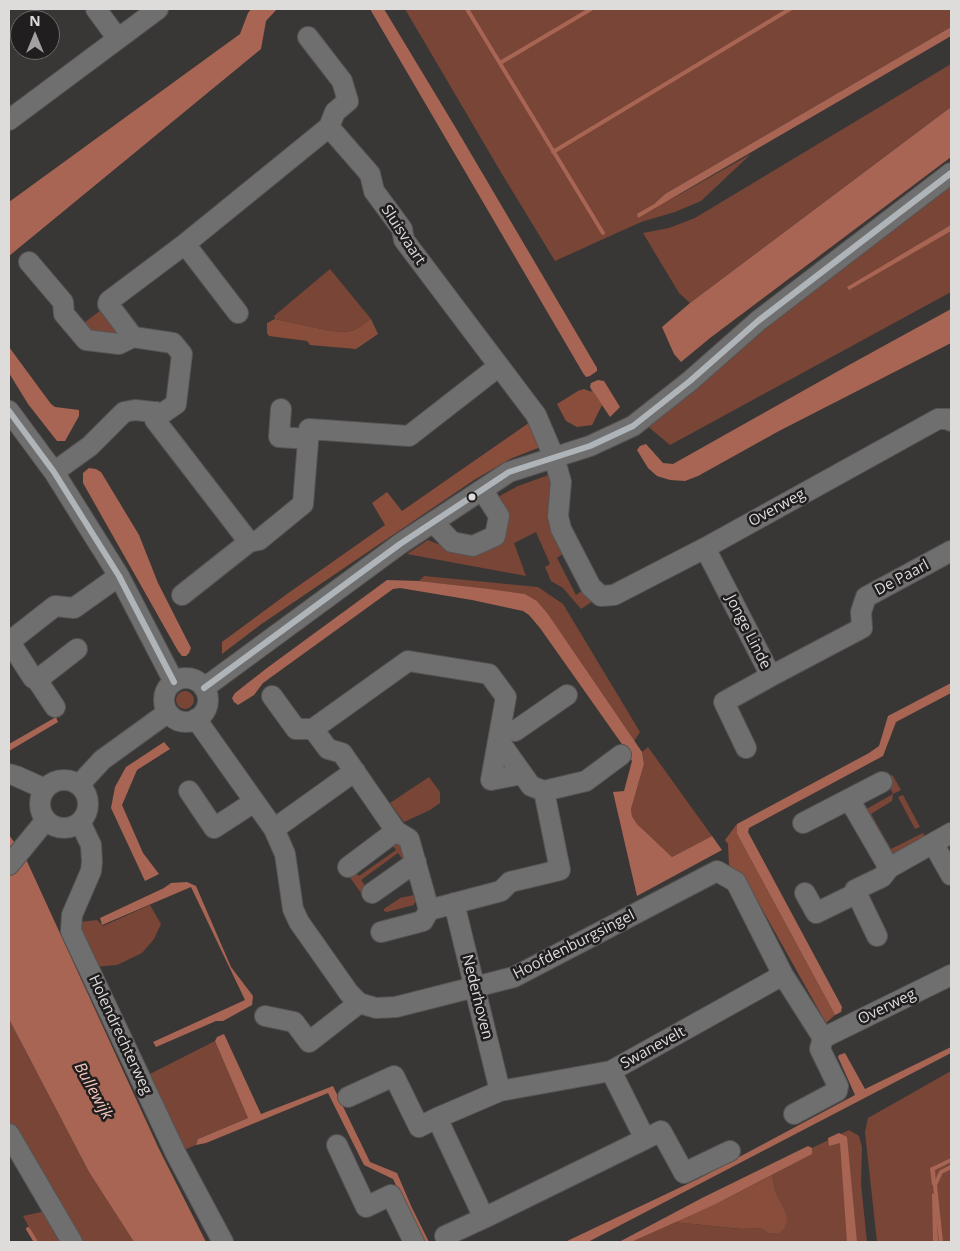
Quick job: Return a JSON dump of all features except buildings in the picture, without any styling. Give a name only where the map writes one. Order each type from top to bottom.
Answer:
[{"type":"street","points":[[96,9],[118,39]]},
{"type":"street","points":[[9,120],[158,9]]},
{"type":"street","points":[[133,337],[108,304],[109,300],[184,244],[329,127],[335,112],[348,101],[342,81],[308,37]]},
{"type":"street","name":"Sluisvaart","points":[[329,127],[370,174],[374,191],[402,228],[404,240],[536,415],[554,457],[560,482],[558,516],[561,529],[591,587],[601,596]]},
{"type":"street","points":[[204,688],[400,544],[510,472],[590,446],[633,426],[683,386],[758,321],[951,173]]},
{"type":"street","points":[[184,244],[238,313]]},
{"type":"street","points":[[29,262],[63,302],[64,314],[86,340],[119,344],[133,337],[172,343],[182,354],[176,404],[163,413],[135,410],[124,412],[90,446],[54,472]]},
{"type":"street","points":[[182,595],[249,542],[260,540],[304,504],[309,429],[409,436],[499,366]]},
{"type":"street","points":[[281,408],[279,437],[308,439]]},
{"type":"street","points":[[9,412],[54,472],[119,576],[174,682]]},
{"type":"street","points":[[156,412],[155,420],[249,542]]},
{"type":"street","name":"Overweg","points":[[601,596],[614,595],[705,548],[938,419],[949,419],[951,421]]},
{"type":"street","points":[[434,523],[452,542],[473,546],[495,536],[499,516],[483,491]]},
{"type":"street","name":"Jonge Linde","points":[[705,548],[771,676],[724,702],[746,748]]},
{"type":"street","name":"De Paarl","points":[[771,676],[862,628],[861,612],[866,597],[951,551]]},
{"type":"street","points":[[55,707],[9,642],[55,606],[74,608],[119,576]]},
{"type":"street","points":[[37,680],[77,649]]},
{"type":"street","points":[[272,696],[296,729],[313,729],[408,661],[489,674],[506,697],[490,780],[522,774]]},
{"type":"street","points":[[188,679],[204,688],[207,703],[205,710],[196,719],[180,722],[173,719],[167,712],[164,700],[165,693],[174,682],[188,679]]},
{"type":"street","points":[[500,734],[515,731],[567,695]]},
{"type":"street","points":[[79,785],[102,760],[167,712]]},
{"type":"street","points":[[196,719],[274,829],[285,854],[293,908],[299,922],[349,993],[359,1003],[309,1042],[294,1022],[265,1016]]},
{"type":"street","points":[[313,729],[328,749],[342,753],[396,831],[409,839],[429,910],[423,921],[381,932]]},
{"type":"street","points":[[500,734],[522,774],[531,786],[544,791],[586,781],[621,755]]},
{"type":"street","points":[[274,829],[356,771]]},
{"type":"street","points":[[9,774],[45,790]]},
{"type":"street","points":[[57,781],[72,781],[79,785],[84,790],[88,803],[85,816],[74,826],[66,828],[52,825],[46,820],[40,805],[45,790],[57,781]]},
{"type":"street","points":[[803,823],[882,782]]},
{"type":"street","points":[[189,791],[213,837],[254,802]]},
{"type":"street","points":[[429,910],[501,891],[510,882],[560,870],[544,791]]},
{"type":"street","points":[[849,799],[889,868]]},
{"type":"street","points":[[9,865],[46,820]]},
{"type":"street","name":"Holendrechterweg","points":[[80,822],[91,845],[92,862],[91,870],[72,915],[71,931],[176,1154],[223,1242]]},
{"type":"street","points":[[348,867],[396,831]]},
{"type":"street","points":[[877,936],[855,890],[882,877],[889,868],[951,833]]},
{"type":"street","points":[[933,843],[951,875]]},
{"type":"street","points":[[372,893],[416,862]]},
{"type":"street","name":"Hoofdenburgsingel","points":[[359,1003],[376,1008],[396,1007],[514,977],[717,871],[736,882],[784,975],[823,1038],[820,1048],[838,1086],[837,1092],[794,1114]]},
{"type":"street","points":[[805,893],[816,913],[857,893]]},
{"type":"street","name":"Nederhoven","points":[[454,903],[500,1091]]},
{"type":"street","name":"Swanevelt","points":[[646,1139],[611,1071],[784,975]]},
{"type":"street","name":"Overweg","points":[[823,1038],[951,976]]},
{"type":"street","points":[[348,1097],[394,1076],[419,1127],[500,1091],[611,1071]]},
{"type":"street","points":[[437,1118],[484,1218]]},
{"type":"street","points":[[445,1236],[661,1131],[684,1173],[730,1151]]},
{"type":"street","points":[[9,1134],[72,1242]]},
{"type":"street","points":[[337,1145],[366,1207],[391,1195],[414,1242]]},
{"type":"shaded area","points":[[405,9],[951,9],[951,27],[665,194],[637,215],[675,197],[751,154],[701,201],[675,212],[641,222],[555,261]]},
{"type":"shaded area","points":[[951,64],[951,107],[690,303],[679,293],[643,233],[669,228],[695,218]]},
{"type":"shaded area","points":[[951,181],[951,292],[670,445],[645,424],[657,411]]},
{"type":"shaded area","points":[[330,269],[371,319],[355,330],[345,332],[331,331],[275,319],[274,316]]},
{"type":"shaded area","points":[[101,310],[121,337],[88,336],[80,326]]},
{"type":"shaded area","points":[[275,319],[331,331],[345,332],[355,330],[371,319],[378,334],[356,349],[310,345],[307,341],[269,336],[267,333],[267,323]]},
{"type":"shaded area","points":[[590,387],[602,405],[592,425],[577,427],[566,421],[557,404],[578,391],[584,389],[592,392]]},
{"type":"shaded area","points":[[533,420],[544,443],[538,448],[510,459],[474,480],[260,625],[222,654],[222,642],[385,525],[372,503],[387,492],[402,511]]},
{"type":"shaded area","points":[[557,472],[565,552],[557,558],[576,595],[584,589],[593,601],[581,609],[563,588],[551,581],[545,567],[550,564],[536,532],[514,543],[526,576],[407,554],[428,540],[450,549],[481,549],[496,498],[518,486]]},
{"type":"shaded area","points":[[424,576],[538,587],[563,604],[640,732],[634,741],[548,614],[537,601],[525,594],[419,581]]},
{"type":"shaded area","points":[[181,691],[189,691],[194,696],[192,707],[181,709],[176,704],[176,696]]},
{"type":"shaded area","points":[[648,747],[712,836],[672,857],[637,824],[632,816],[631,809],[644,764],[642,752]]},
{"type":"shaded area","points":[[891,775],[901,790],[893,794],[885,778]]},
{"type":"shaded area","points":[[429,777],[440,792],[440,803],[430,810],[404,822],[390,803]]},
{"type":"shaded area","points":[[893,794],[892,801],[871,814],[891,849],[923,833],[927,840],[894,856],[863,811]]},
{"type":"shaded area","points":[[903,795],[920,827],[915,829],[898,797]]},
{"type":"shaded area","points":[[737,824],[737,834],[835,1015],[826,1023],[743,875],[729,866],[728,844],[725,840]]},
{"type":"shaded area","points":[[397,838],[408,854],[403,860],[398,853],[361,880],[369,891],[363,896],[347,873],[353,869],[359,876],[396,850],[391,843]]},
{"type":"shaded area","points":[[414,895],[417,902],[414,905],[387,912],[384,911],[384,909],[400,898]]},
{"type":"shaded area","points":[[150,905],[161,924],[154,939],[142,953],[117,965],[93,967],[81,930],[81,922],[97,920],[103,926]]},
{"type":"shaded area","points":[[9,1019],[89,1172],[134,1242],[79,1242],[9,1122]]},
{"type":"shaded area","points":[[215,1041],[248,1118],[198,1139],[196,1145],[179,1152],[144,1077]]},
{"type":"shaded area","points":[[951,1071],[951,1242],[877,1242],[865,1132],[868,1118]]},
{"type":"shaded area","points":[[849,1130],[859,1136],[862,1147],[861,1184],[867,1242],[630,1242],[673,1222],[742,1229],[760,1228],[769,1233],[785,1210],[775,1191],[772,1175],[811,1154],[812,1148]]},
{"type":"shaded area","points":[[772,1175],[775,1191],[785,1210],[787,1220],[784,1229],[779,1233],[769,1233],[760,1228],[742,1229],[673,1222],[716,1204]]},
{"type":"shaded area","points":[[46,1211],[65,1242],[37,1242],[23,1216]]},
{"type":"water","points":[[251,9],[277,9],[266,21],[261,49],[9,256],[9,202],[240,34]]},
{"type":"water","points":[[370,9],[384,9],[457,130],[597,368],[597,371],[590,376],[586,377],[583,373]]},
{"type":"water","points":[[951,27],[951,36],[638,218],[637,214],[654,204],[665,194]]},
{"type":"water","points":[[951,107],[951,157],[710,338],[681,362],[674,354],[662,327],[690,303]]},
{"type":"water","points":[[951,225],[951,231],[849,290],[847,287]]},
{"type":"water","points":[[951,309],[951,343],[779,431],[698,476],[685,481],[670,480],[657,476],[648,468],[637,450],[640,446],[646,444],[663,463],[673,464]]},
{"type":"water","points":[[9,347],[51,404],[55,407],[79,410],[79,416],[65,441],[57,441],[28,404],[9,373]]},
{"type":"water","points":[[598,380],[604,381],[620,407],[610,417],[590,387],[591,383]]},
{"type":"water","points":[[89,468],[101,472],[139,535],[158,583],[191,648],[186,656],[182,656],[178,651],[83,483],[83,473]]},
{"type":"water","points":[[387,580],[419,581],[525,594],[537,601],[548,614],[642,752],[644,764],[631,809],[632,816],[637,824],[672,857],[712,836],[722,850],[637,896],[613,792],[624,791],[632,761],[540,628],[523,611],[472,600],[400,588],[393,589],[263,683],[254,695],[238,705],[234,702],[232,698],[235,693]]},
{"type":"water","points":[[951,683],[951,693],[896,722],[883,756],[749,828],[748,832],[842,1007],[841,1012],[835,1015],[737,834],[737,824],[869,753],[879,746],[888,716]]},
{"type":"water","points":[[56,717],[58,722],[9,751],[9,744]]},
{"type":"water","points":[[164,742],[170,749],[137,770],[122,805],[143,853],[159,874],[145,881],[111,808],[115,787],[126,767]]},
{"type":"water","name":"Bullewijk","points":[[9,835],[25,857],[159,1149],[206,1242],[134,1242],[89,1172],[9,1019]]},
{"type":"water","points":[[187,882],[196,886],[231,967],[253,996],[252,1005],[223,1021],[216,1021],[156,1047],[153,1042],[245,1000],[191,887],[102,925],[100,918],[171,883]]},
{"type":"water","points":[[224,1034],[261,1114],[333,1086],[370,1162],[397,1173],[429,1242],[423,1242],[393,1179],[364,1165],[328,1093],[206,1143],[196,1145],[198,1139],[248,1118],[215,1041],[217,1037]]},
{"type":"water","points":[[951,1047],[951,1053],[588,1242],[565,1242],[700,1178],[855,1095],[838,1057],[839,1055],[845,1053],[865,1089]]},
{"type":"water","points":[[839,1133],[847,1137],[857,1242],[847,1242],[840,1143],[829,1146],[828,1138]]},
{"type":"water","points":[[808,1146],[812,1148],[812,1154],[716,1204],[631,1242],[619,1242],[702,1198]]},
{"type":"water","points":[[951,1158],[951,1162],[935,1170],[936,1184],[932,1185],[930,1168]]},
{"type":"water","points":[[936,1193],[938,1242],[933,1242],[932,1194]]},
{"type":"waterway","points":[[467,9],[603,233]]},
{"type":"waterway","points":[[500,63],[591,9]]},
{"type":"waterway","points":[[553,152],[790,9]]},
{"type":"waterway","points":[[941,1242],[935,1185],[941,1172],[951,1167]]},
{"type":"waterway","points":[[28,1229],[36,1242]]},
{"type":"transit line","points":[[204,688],[400,544],[509,472],[590,446],[633,426],[690,381],[758,321],[951,173]]},
{"type":"transit line","points":[[9,411],[54,472],[119,576],[174,682]]}]
